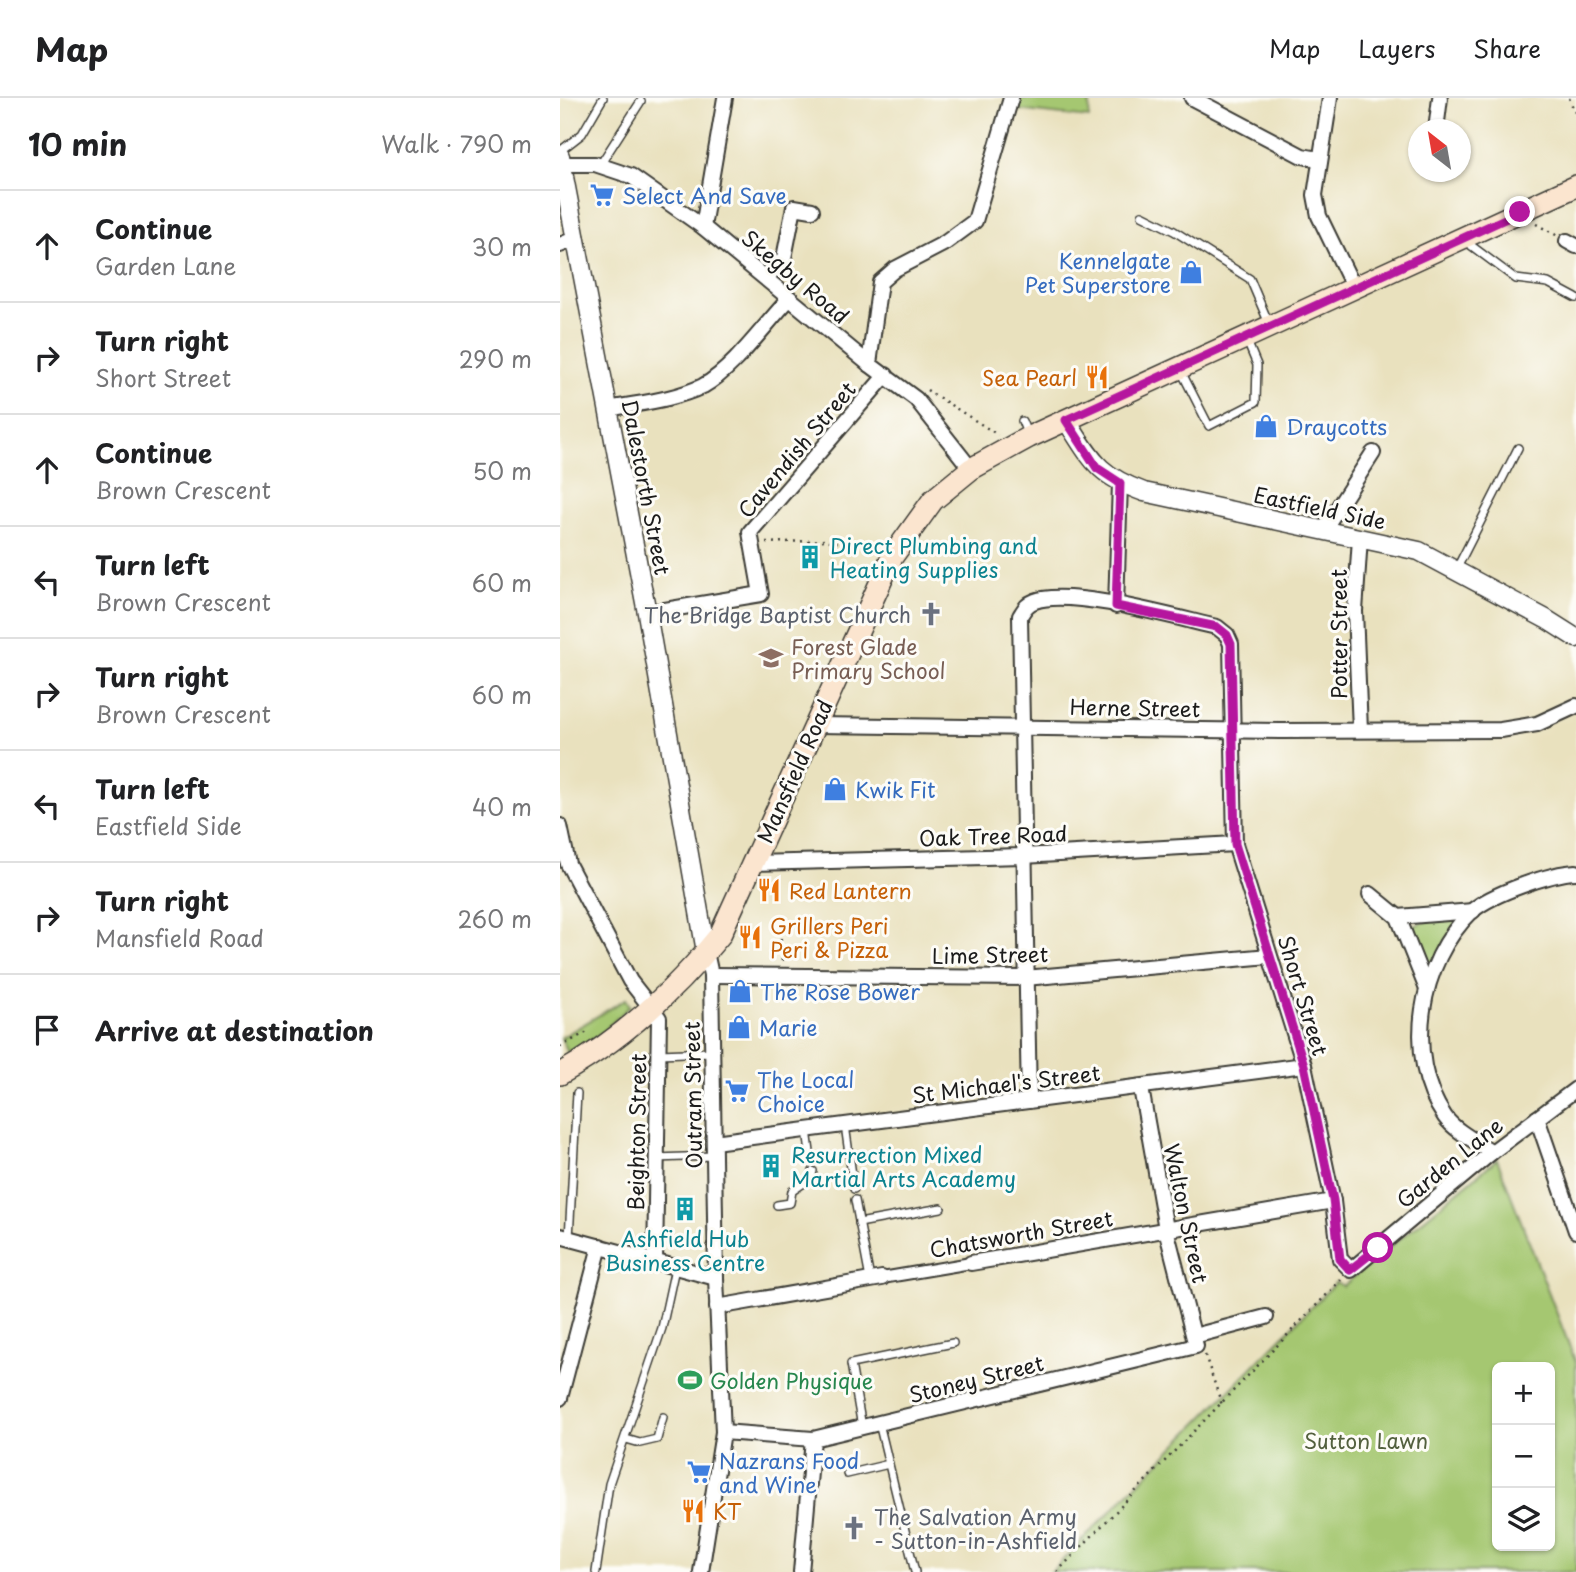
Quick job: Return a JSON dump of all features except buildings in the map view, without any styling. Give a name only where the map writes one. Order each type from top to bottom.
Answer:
[{"type":"main road","name":"Mansfield Road","points":[[563,1066],[595,1054],[651,1006],[720,935],[892,557],[933,500],[1021,434],[1066,420],[1576,186]]},
{"type":"street","points":[[703,227],[725,98]]},
{"type":"street","points":[[869,364],[880,282],[895,269],[945,243],[975,221],[1011,98]]},
{"type":"street","points":[[1192,98],[1302,156],[1320,159]]},
{"type":"street","points":[[1330,98],[1315,195],[1319,216],[1354,288]]},
{"type":"street","points":[[1437,119],[1440,98]]},
{"type":"street","name":"Skegby Road","points":[[561,157],[631,176],[703,227],[767,277],[869,364],[916,399],[971,469]]},
{"type":"street","name":"Dalestorth Street","points":[[561,157],[569,242],[609,409],[706,952]]},
{"type":"street","points":[[767,277],[784,258],[794,207],[812,210]]},
{"type":"street","points":[[609,409],[682,394],[704,385],[724,370],[790,298]]},
{"type":"street","name":"Cavendish Street","points":[[647,612],[761,594],[750,532],[886,375]]},
{"type":"street","name":"Eastfield Side","points":[[1066,420],[1097,468],[1120,483],[1144,492],[1419,551],[1576,638]]},
{"type":"street","points":[[1323,531],[1373,453]]},
{"type":"street","points":[[1029,1101],[1020,616],[1026,606],[1045,599],[1116,606],[1120,483]]},
{"type":"street","name":"Potter Street","points":[[1360,538],[1355,611],[1360,730]]},
{"type":"street","name":"Short Street","points":[[1116,606],[1217,627],[1227,635],[1231,644],[1235,844],[1304,1065],[1333,1200],[1340,1259],[1350,1270]]},
{"type":"street","name":"Herne Street","points":[[816,725],[1501,730],[1537,724],[1576,706]]},
{"type":"street","points":[[560,826],[568,864],[630,981],[651,1006]]},
{"type":"street","name":"Oak Tree Road","points":[[753,863],[1023,856],[1235,844]]},
{"type":"street","points":[[1398,917],[1473,911],[1521,886],[1576,872]]},
{"type":"street","points":[[1370,894],[1398,917],[1426,987]]},
{"type":"street","points":[[1473,911],[1451,940],[1426,987],[1420,1051],[1430,1092],[1447,1120],[1492,1152]]},
{"type":"street","name":"Outram Street","points":[[701,1572],[723,1432],[716,1279],[711,975],[706,952]]},
{"type":"street","name":"Lime Street","points":[[711,975],[1025,978],[1269,956]]},
{"type":"street","name":"Beighton Street","points":[[651,1006],[659,1018],[654,1262]]},
{"type":"street","name":"St Michael's Street","points":[[714,1149],[807,1130],[1304,1065]]},
{"type":"street","name":"Walton Street","points":[[1141,1088],[1166,1229],[1195,1341]]},
{"type":"street","name":"Garden Lane","points":[[1350,1270],[1492,1152],[1576,1089]]},
{"type":"street","points":[[1537,1118],[1569,1192],[1576,1231]]},
{"type":"street","name":"Chatsworth Street","points":[[717,1307],[1333,1200]]},
{"type":"street","points":[[565,1237],[716,1279]]},
{"type":"street","points":[[560,1398],[600,1246]]},
{"type":"street","name":"Stoney Street","points":[[723,1432],[813,1438],[1195,1341],[1266,1317]]},
{"type":"street","points":[[801,1572],[813,1438]]},
{"type":"lane","points":[[561,157],[582,134],[603,98]]},
{"type":"lane","points":[[599,166],[641,102]]},
{"type":"lane","points":[[1142,215],[1174,231],[1250,279],[1270,326]]},
{"type":"lane","points":[[1462,238],[1475,251],[1516,279],[1548,283],[1576,298]]},
{"type":"lane","points":[[1179,368],[1209,426],[1256,402],[1257,365],[1245,337]]},
{"type":"lane","points":[[1455,570],[1518,448]]},
{"type":"lane","points":[[658,1054],[712,1052]]},
{"type":"lane","points":[[565,1237],[577,1093]]},
{"type":"lane","points":[[845,1125],[854,1189]]},
{"type":"lane","points":[[807,1130],[810,1152]]},
{"type":"lane","points":[[656,1158],[714,1149]]},
{"type":"lane","points":[[777,1205],[790,1203],[792,1191],[811,1178],[813,1171]]},
{"type":"lane","points":[[855,1200],[876,1279]]},
{"type":"lane","points":[[859,1223],[941,1208]]},
{"type":"lane","points":[[596,1572],[609,1484],[662,1328],[675,1268]]},
{"type":"lane","points":[[862,1426],[851,1364],[953,1343]]},
{"type":"lane","points":[[626,1439],[640,1443],[657,1439],[663,1418]]},
{"type":"lane","points":[[878,1423],[915,1572]]},
{"type":"lane","points":[[847,1474],[889,1464]]},
{"type":"path","points":[[1569,98],[1576,114]]},
{"type":"path","points":[[1520,212],[1571,243]]},
{"type":"path","points":[[925,389],[1021,434]]},
{"type":"path","points":[[752,545],[826,540],[879,550],[892,557]]},
{"type":"path","points":[[780,924],[782,974]]},
{"type":"path","points":[[1057,1572],[1222,1405],[1350,1270]]},
{"type":"path","points":[[1195,1341],[1204,1352],[1222,1405]]},
{"type":"green space","points":[[1020,98],[1090,98],[1089,118],[1016,110]]},
{"type":"green space","points":[[1424,921],[1457,921],[1428,974],[1411,932]]},
{"type":"green space","points":[[626,999],[630,1006],[596,1038],[568,1053],[561,1038]]},
{"type":"green space","name":"Sutton Lawn","points":[[1497,1159],[1576,1363],[1576,1572],[1051,1572],[1336,1282],[1343,1286]]},
{"type":"place","name":"Select And Save","points":[[602,195]]},
{"type":"place","name":"Kennelgate Pet Superstore","points":[[1191,272]]},
{"type":"place","name":"Sea Pearl","points":[[1097,377]]},
{"type":"place","name":"Draycotts","points":[[1266,426]]},
{"type":"place","name":"Direct Plumbing and Heating Supplies","points":[[810,557]]},
{"type":"place","name":"The Bridge Baptist Church","points":[[931,614]]},
{"type":"place","name":"Forest Glade Primary School","points":[[771,658]]},
{"type":"place","name":"Kwik Fit","points":[[835,789]]},
{"type":"place","name":"Red Lantern","points":[[769,890]]},
{"type":"place","name":"Grillers Peri Peri & Pizza","points":[[750,937]]},
{"type":"place","name":"The Rose Bower","points":[[740,991]]},
{"type":"place","name":"Marie","points":[[739,1027]]},
{"type":"place","name":"The Local Choice","points":[[737,1091]]},
{"type":"place","name":"Resurrection Mixed Martial Arts Academy","points":[[771,1166]]},
{"type":"place","name":"Ashfield Hub Business Centre","points":[[685,1209]]},
{"type":"place","name":"Golden Physique","points":[[690,1380]]},
{"type":"place","name":"Nazrans Food and Wine","points":[[699,1472]]},
{"type":"place","name":"KT","points":[[693,1511]]},
{"type":"place","name":"The Salvation Army - Sutton-in-Ashfield","points":[[854,1528]]},
{"type":"route","points":[[1378,1248],[1350,1270],[1340,1259],[1333,1200],[1304,1065],[1235,844],[1231,644],[1227,635],[1217,627],[1116,606],[1120,483],[1097,468],[1066,420],[1520,212]]}]
